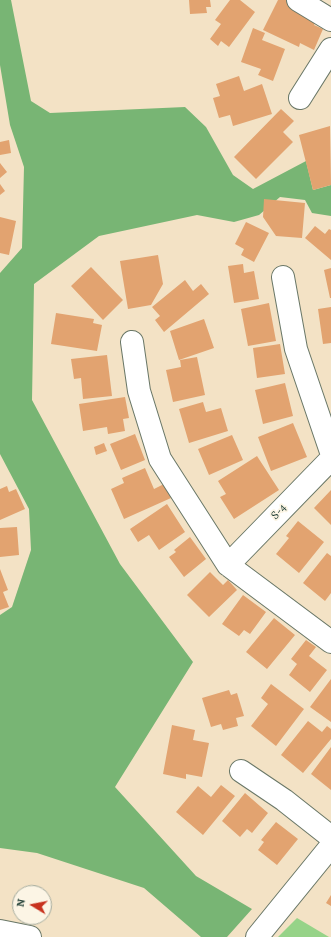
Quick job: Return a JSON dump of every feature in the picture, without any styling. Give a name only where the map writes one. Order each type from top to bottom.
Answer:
[{"type":"street","points":[[298,0],[331,20]]},
{"type":"street","points":[[300,98],[331,49]]},
{"type":"street","points":[[283,278],[296,349],[331,452]]},
{"type":"street","points":[[132,342],[139,392],[160,459],[228,565],[331,642]]},
{"type":"street","name":"S-4","points":[[228,565],[331,459]]},
{"type":"street","points":[[241,771],[284,800],[331,837]]},
{"type":"street","points":[[257,937],[331,846]]},
{"type":"street","points":[[0,931],[30,937]]},
{"type":"green space","points":[[0,0],[11,0],[31,101],[50,113],[185,107],[206,127],[233,175],[253,189],[306,161],[313,190],[331,185],[331,216],[312,213],[305,200],[280,197],[259,215],[234,222],[197,215],[99,236],[34,284],[32,400],[120,564],[193,662],[115,787],[196,876],[252,909],[227,937],[201,937],[144,888],[37,853],[0,848],[0,615],[12,607],[31,550],[29,509],[0,454],[0,273],[22,248],[24,167],[10,125],[0,65]]},
{"type":"green space","points":[[297,918],[329,937],[278,937]]},
{"type":"building","points":[[189,0],[210,0],[211,7],[206,7],[207,13],[190,14]]},
{"type":"building","points":[[230,0],[240,0],[255,12],[229,47],[221,41],[218,46],[210,39],[221,24],[215,20]]},
{"type":"building","points":[[278,0],[290,0],[317,19],[314,25],[323,29],[314,50],[300,43],[299,47],[263,30]]},
{"type":"building","points":[[253,28],[265,33],[262,40],[285,49],[273,81],[258,75],[261,69],[241,62]]},
{"type":"building","points":[[239,76],[244,91],[262,84],[272,114],[233,126],[230,115],[219,118],[213,98],[220,96],[216,84]]},
{"type":"building","points":[[281,109],[294,121],[283,132],[293,142],[256,179],[234,157]]},
{"type":"building","points":[[330,126],[331,185],[313,190],[299,135]]},
{"type":"building","points":[[9,140],[11,153],[0,155],[0,142]]},
{"type":"building","points":[[0,163],[7,172],[0,178]]},
{"type":"building","points":[[0,184],[5,191],[0,195]]},
{"type":"building","points":[[264,199],[305,203],[302,238],[276,236],[263,217]]},
{"type":"building","points":[[0,217],[16,221],[9,255],[0,253]]},
{"type":"building","points":[[246,222],[269,233],[254,262],[241,255],[244,249],[235,244]]},
{"type":"building","points":[[315,226],[325,234],[329,229],[331,230],[331,260],[305,238]]},
{"type":"building","points":[[158,255],[163,284],[151,305],[128,309],[120,261]]},
{"type":"building","points":[[243,264],[244,273],[254,271],[259,299],[234,303],[228,266]]},
{"type":"building","points":[[91,267],[123,300],[103,320],[71,286]]},
{"type":"building","points":[[331,268],[331,298],[330,298],[324,270]]},
{"type":"building","points":[[185,280],[193,291],[201,284],[209,294],[164,332],[155,320],[160,316],[152,307]]},
{"type":"building","points":[[269,303],[276,341],[248,346],[241,309]]},
{"type":"building","points":[[331,307],[331,343],[323,344],[318,309]]},
{"type":"building","points":[[56,313],[94,319],[93,323],[102,325],[97,351],[51,344]]},
{"type":"building","points":[[204,319],[214,348],[179,360],[170,331]]},
{"type":"building","points":[[280,344],[285,374],[257,378],[253,348]]},
{"type":"building","points":[[107,355],[112,396],[83,399],[81,378],[74,379],[71,359]]},
{"type":"building","points":[[197,357],[205,395],[173,402],[166,370],[181,367],[180,360]]},
{"type":"building","points":[[285,383],[293,416],[263,424],[255,390]]},
{"type":"building","points":[[125,397],[129,418],[123,419],[125,431],[108,434],[107,427],[83,431],[79,404]]},
{"type":"building","points":[[203,402],[206,412],[221,408],[228,431],[189,443],[179,409]]},
{"type":"building","points":[[293,423],[307,457],[271,471],[258,437]]},
{"type":"building","points":[[135,434],[145,460],[121,470],[110,444]]},
{"type":"building","points":[[232,435],[243,460],[209,475],[198,449]]},
{"type":"building","points":[[104,443],[107,451],[96,455],[94,447]]},
{"type":"building","points":[[257,456],[279,490],[234,519],[220,497],[226,494],[218,481]]},
{"type":"building","points":[[145,468],[154,489],[164,484],[171,498],[124,519],[111,489],[124,483],[122,478]]},
{"type":"building","points":[[7,486],[9,492],[16,489],[25,509],[0,520],[0,489]]},
{"type":"building","points":[[331,490],[331,525],[314,508]]},
{"type":"building","points":[[167,504],[185,532],[159,550],[149,535],[138,542],[130,529]]},
{"type":"building","points":[[298,521],[324,542],[299,573],[276,554],[289,538],[286,536]]},
{"type":"building","points":[[17,527],[19,555],[0,557],[0,528]]},
{"type":"building","points":[[190,537],[206,559],[184,577],[169,557],[176,552],[174,550]]},
{"type":"building","points":[[327,553],[331,556],[331,593],[325,601],[303,583]]},
{"type":"building","points":[[0,569],[8,590],[3,592],[9,607],[0,610]]},
{"type":"building","points":[[210,572],[223,585],[228,580],[237,590],[209,617],[187,595]]},
{"type":"building","points":[[243,595],[266,612],[250,634],[244,630],[239,636],[222,624]]},
{"type":"building","points":[[274,618],[295,635],[267,669],[246,652]]},
{"type":"building","points":[[306,640],[316,647],[309,656],[327,670],[310,692],[289,675],[297,664],[291,659]]},
{"type":"building","points":[[331,679],[331,722],[310,707]]},
{"type":"building","points":[[271,684],[304,709],[276,746],[251,726],[268,704],[261,698]]},
{"type":"building","points":[[229,690],[231,695],[237,693],[244,716],[236,718],[238,726],[223,730],[221,724],[211,727],[202,698]]},
{"type":"building","points":[[308,721],[322,732],[327,726],[331,729],[331,739],[303,773],[281,755]]},
{"type":"building","points":[[172,725],[195,730],[193,740],[209,743],[202,777],[186,774],[186,779],[163,774]]},
{"type":"building","points":[[331,747],[331,790],[311,774]]},
{"type":"building","points":[[221,785],[235,796],[203,835],[176,812],[198,786],[211,797]]},
{"type":"building","points":[[245,793],[268,813],[252,833],[247,829],[240,837],[222,821]]},
{"type":"building","points":[[276,822],[298,839],[277,865],[258,850],[264,842],[261,840]]},
{"type":"building","points":[[331,895],[331,906],[326,903]]}]
